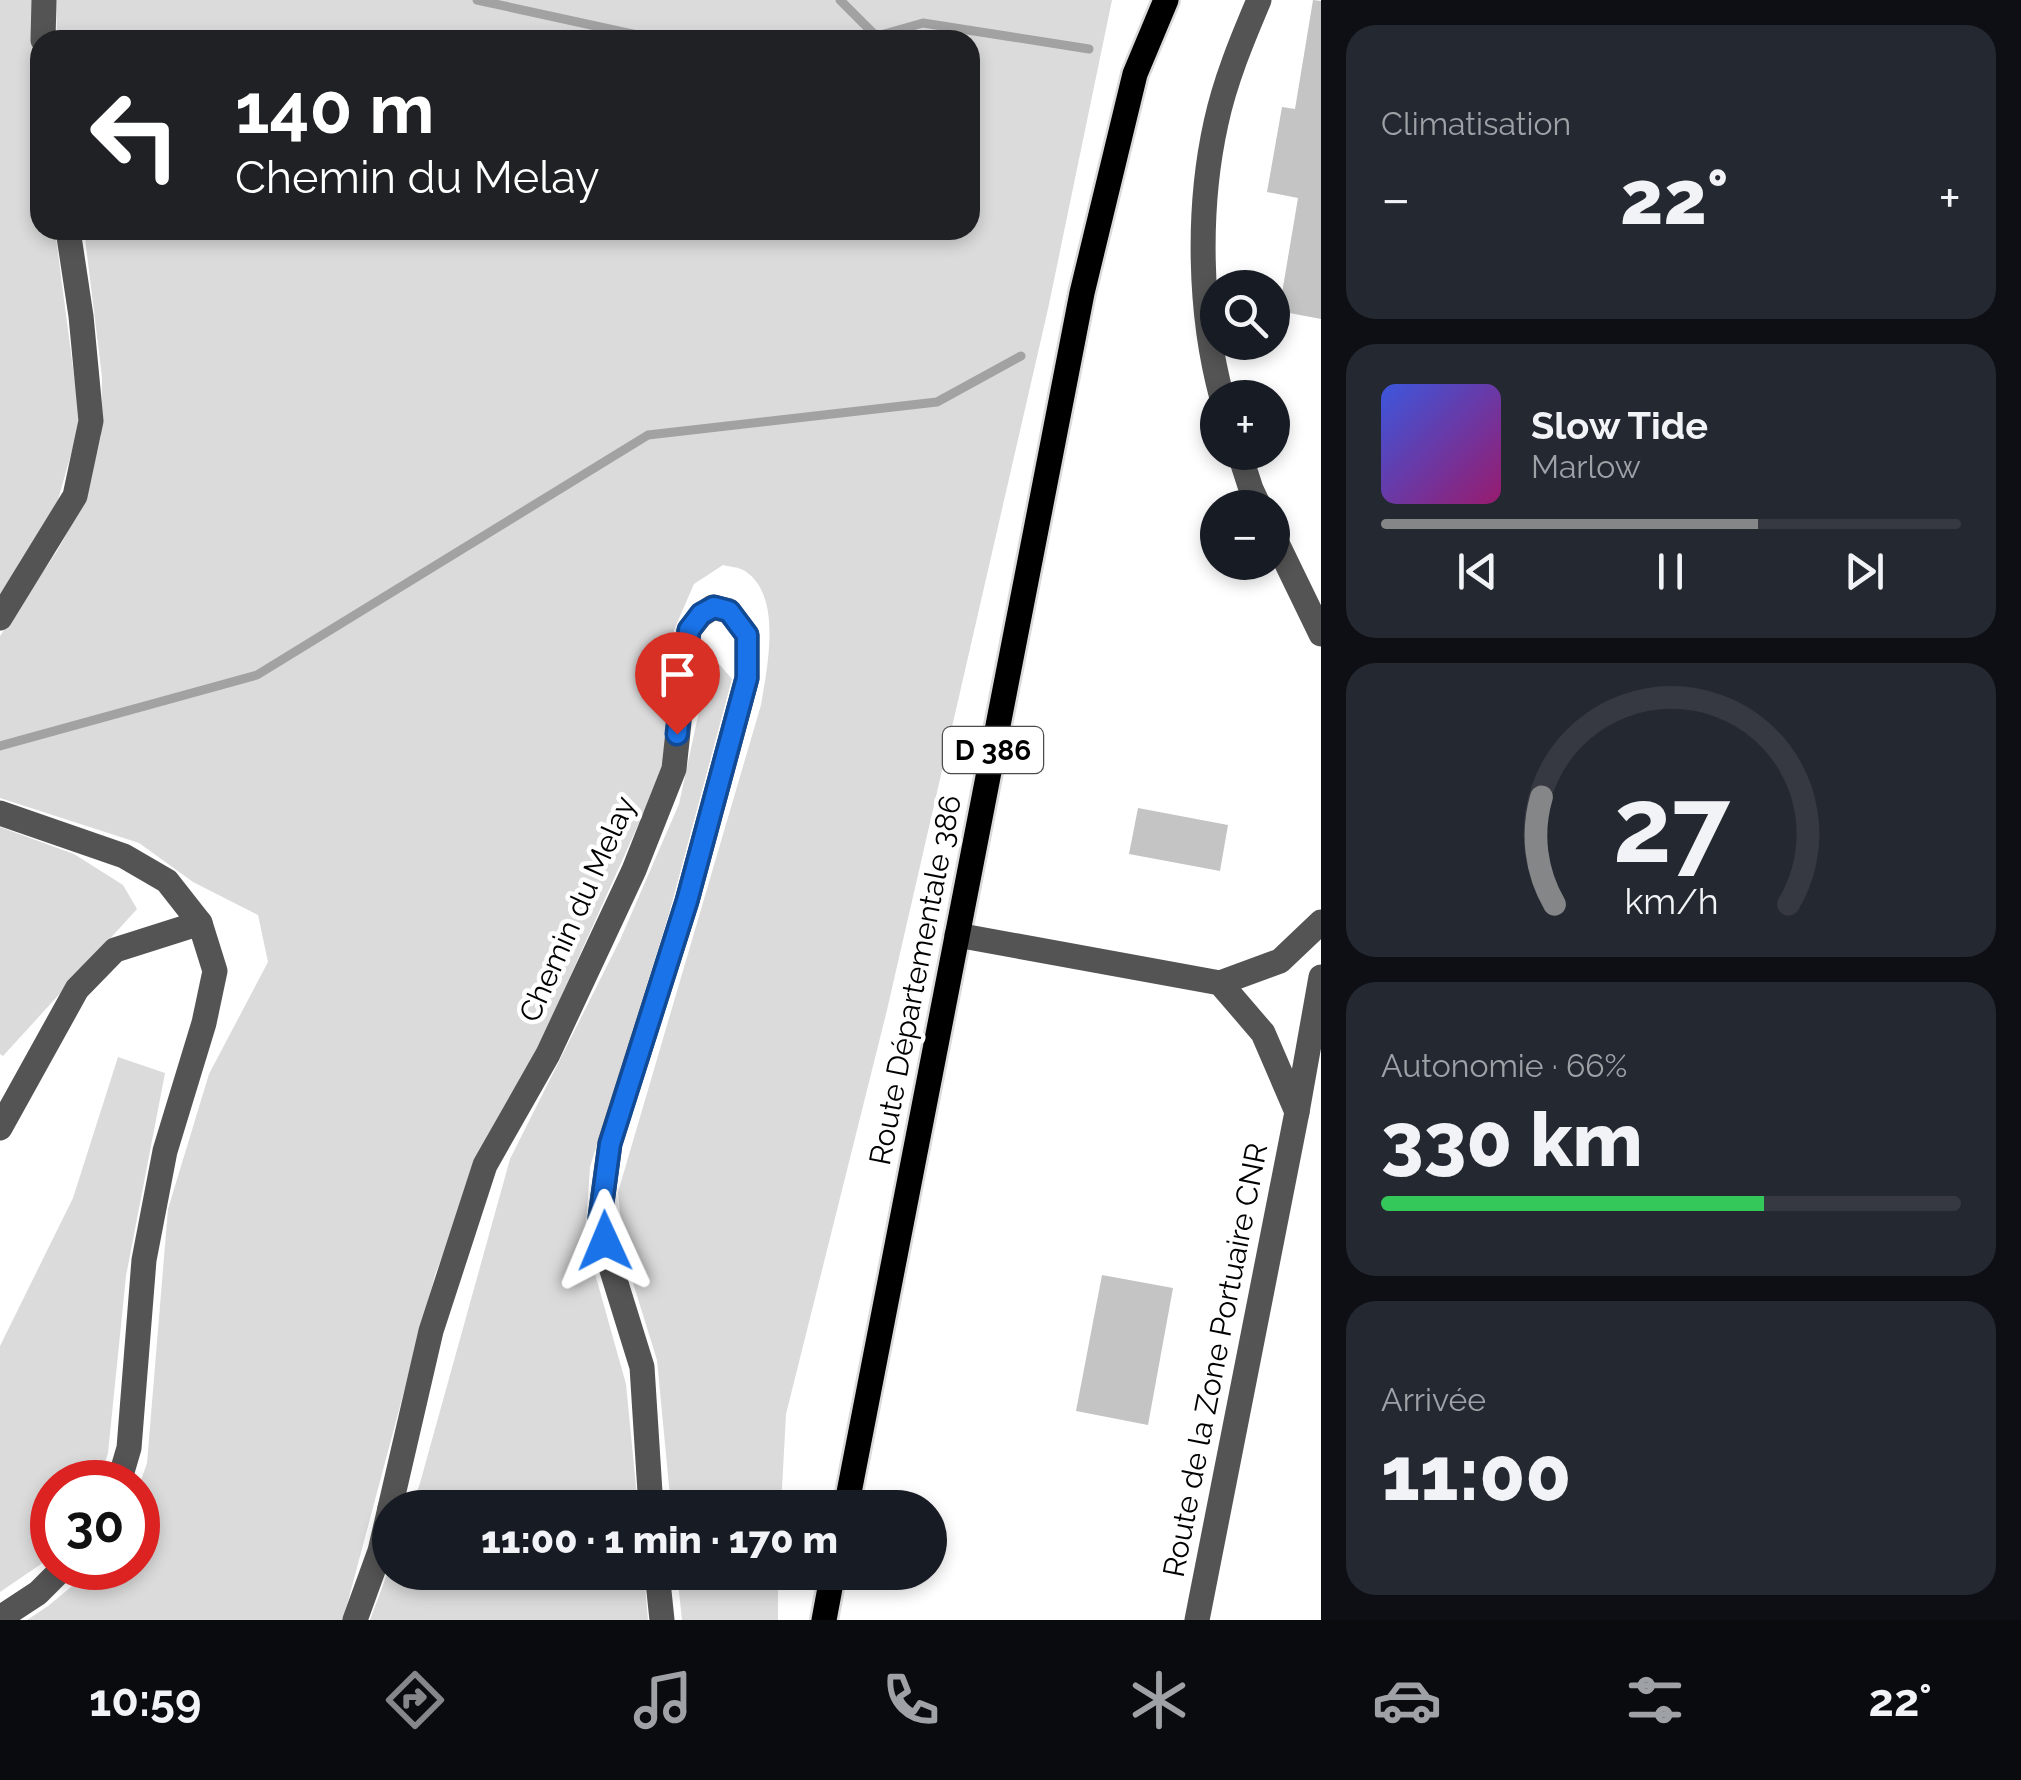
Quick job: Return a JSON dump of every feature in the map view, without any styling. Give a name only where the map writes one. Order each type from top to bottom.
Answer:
[{"type":"main road","name":"Route Départementale 386","points":[[849,1490],[1082,293],[1135,74],[1166,0]]},
{"type":"main road","points":[[824,1620],[830,1590]]},
{"type":"street","points":[[44,0],[44,30]]},
{"type":"street","points":[[1217,380],[1203,280],[1203,216],[1216,123],[1259,0]]},
{"type":"street","points":[[0,618],[75,496],[91,421],[70,240]]},
{"type":"street","points":[[1290,570],[1321,634]]},
{"type":"street","name":"Chemin du Melay","points":[[394,1490],[430,1331],[485,1165],[548,1054],[634,870],[674,769],[689,630],[701,614],[714,607],[729,611],[747,635],[747,678],[687,901],[610,1144],[600,1218],[642,1366],[650,1490]]},
{"type":"street","points":[[0,813],[124,856],[167,882],[200,923],[215,971],[204,1023],[165,1151],[144,1260],[125,1460]]},
{"type":"street","points":[[957,934],[1220,983],[1280,961],[1321,922]]},
{"type":"street","points":[[0,1128],[77,988],[115,950],[200,923]]},
{"type":"street","name":"Route de la Zone Portuaire CNR","points":[[1197,1620],[1321,977]]},
{"type":"street","name":"Route de la Zone Portuaire CNR","points":[[1220,983],[1263,1033],[1297,1112]]},
{"type":"street","name":"Chemin du Melay","points":[[355,1620],[372,1573]]},
{"type":"street","points":[[0,1618],[41,1590]]},
{"type":"street","points":[[659,1590],[662,1620]]},
{"type":"shaded area","points":[[0,0],[36,0],[34,30],[30,30],[30,240],[56,240],[80,422],[58,500],[0,594]]},
{"type":"shaded area","points":[[56,0],[1112,0],[1048,309],[887,1010],[786,1414],[782,1490],[669,1490],[657,1360],[624,1254],[618,1192],[764,690],[770,634],[764,597],[757,582],[745,571],[723,565],[694,584],[674,630],[665,765],[542,1039],[484,1145],[435,1275],[378,1490],[372,1490],[372,1511],[343,1620],[27,1620],[67,1590],[160,1590],[160,1460],[147,1460],[168,1209],[209,1074],[268,962],[258,915],[193,882],[139,843],[0,798],[0,636],[85,501],[101,436],[102,377],[85,240],[980,240],[980,30],[57,30]]},
{"type":"shaded area","points":[[719,664],[732,679],[669,914],[590,1167],[585,1238],[626,1384],[636,1490],[417,1490],[510,1159],[620,940],[679,804],[709,665]]},
{"type":"shaded area","points":[[0,827],[74,854],[123,885],[137,909],[3,1056],[0,1054]]},
{"type":"shaded area","points":[[118,1057],[165,1073],[126,1276],[106,1460],[30,1460],[30,1572],[0,1592],[0,1346],[73,1198]]},
{"type":"shaded area","points":[[381,1590],[645,1590],[648,1620],[370,1620]]},
{"type":"shaded area","points":[[679,1590],[778,1590],[778,1620],[682,1620]]},
{"type":"building","points":[[1313,0],[1321,1],[1321,319],[1290,313],[1290,270],[1286,270],[1298,198],[1267,192],[1282,107],[1295,109]]},
{"type":"building","points":[[1138,808],[1228,825],[1220,871],[1129,854]]},
{"type":"building","points":[[1102,1275],[1173,1288],[1148,1425],[1076,1411]]},
{"type":"waterway","points":[[477,0],[614,30]]},
{"type":"waterway","points":[[840,0],[870,30]]},
{"type":"waterway","points":[[898,30],[923,23],[968,30]]},
{"type":"waterway","points":[[980,32],[1089,49]]},
{"type":"waterway","points":[[0,746],[257,675],[648,435],[937,402],[1021,356]]},
{"type":"route","points":[[605,1241],[600,1218],[610,1144],[687,901],[747,678],[747,635],[729,611],[714,607],[701,614],[689,630],[677,734]]}]
